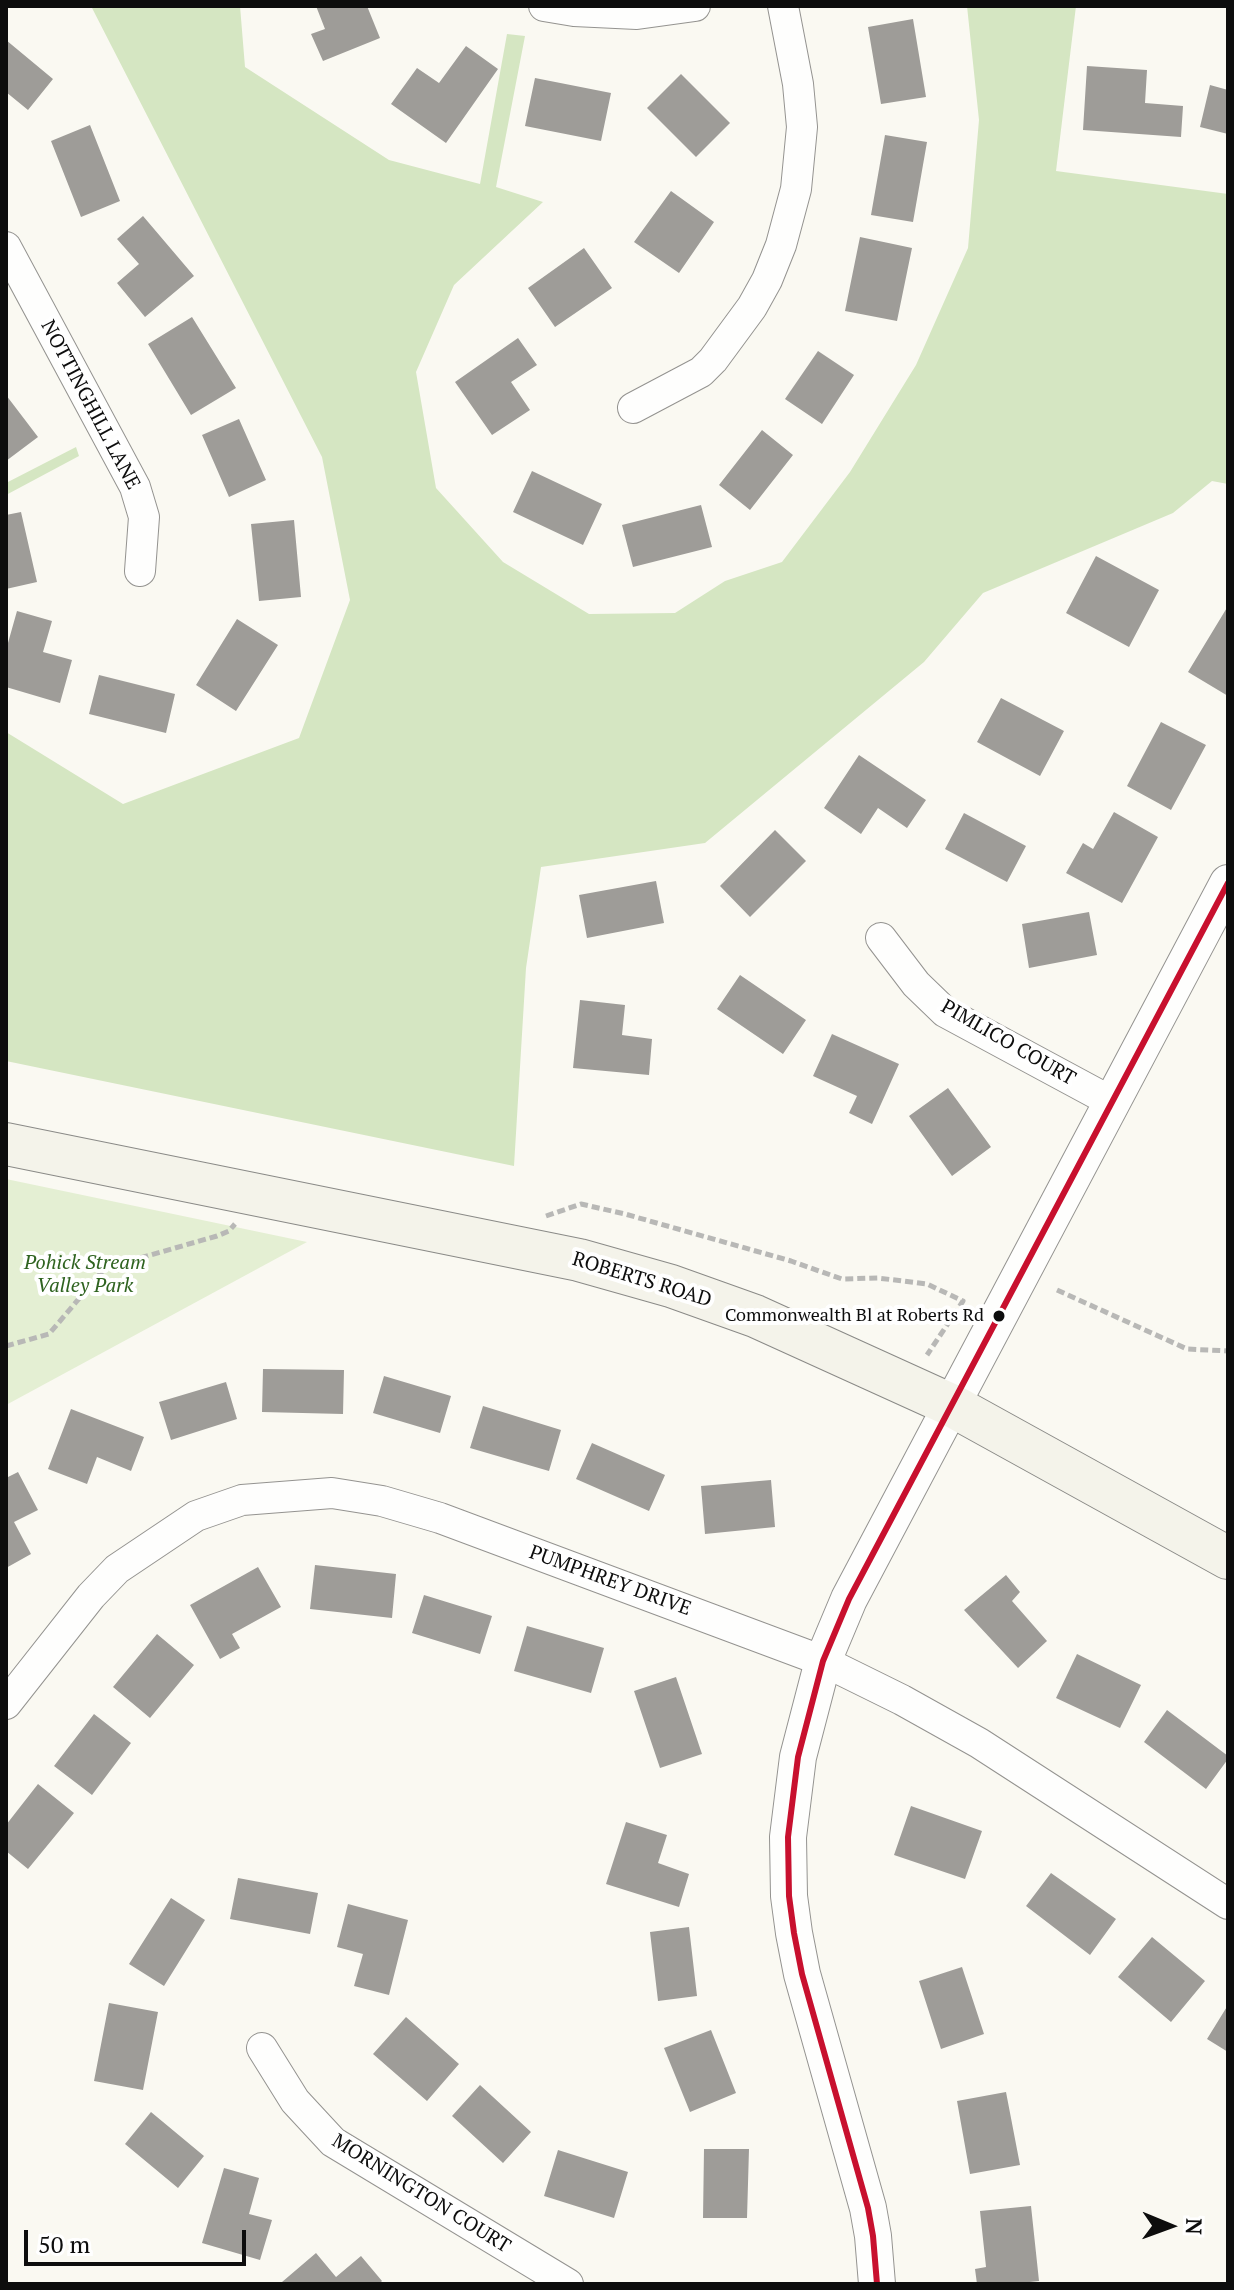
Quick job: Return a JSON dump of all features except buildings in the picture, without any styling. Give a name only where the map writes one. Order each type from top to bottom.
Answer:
[{"type":"main road","name":"ROBERTS ROAD","points":[[6,1144],[579,1260],[671,1286],[755,1316],[951,1405],[1228,1558]]},
{"type":"street","points":[[544,6],[574,11],[637,14],[695,6]]},
{"type":"street","points":[[633,408],[701,372],[713,360],[752,307],[781,245],[796,189],[802,127],[798,84],[783,6]]},
{"type":"street","name":"NOTTINGHILL LANE","points":[[6,247],[135,487],[144,517],[140,571]]},
{"type":"street","points":[[877,2284],[868,2208],[802,1974],[789,1896],[788,1837],[798,1757],[823,1661],[849,1599],[1228,883]]},
{"type":"street","name":"PIMLICO COURT","points":[[881,938],[916,984],[945,1012],[1112,1102]]},
{"type":"street","name":"PUMPHREY DRIVE","points":[[6,1704],[91,1596],[117,1569],[196,1516],[242,1500],[332,1493],[382,1501],[440,1518],[823,1661],[979,1743],[1228,1904]]},
{"type":"street","name":"MORNINGTON COURT","points":[[262,2048],[295,2101],[333,2142],[568,2284]]},
{"type":"path","points":[[6,1346],[49,1334],[105,1268],[229,1231],[244,1216],[257,1195]]},
{"type":"path","points":[[536,1219],[581,1204],[776,1257],[842,1279],[878,1278],[927,1284],[963,1301],[924,1359]]},
{"type":"path","points":[[1057,1290],[1187,1349],[1228,1351]]},
{"type":"green space","points":[[91,6],[240,6],[245,67],[389,160],[480,184],[507,34],[525,36],[496,187],[543,202],[454,285],[416,372],[436,488],[503,562],[589,614],[675,613],[725,581],[782,562],[850,472],[916,365],[968,248],[979,120],[967,6],[1076,6],[1056,171],[1228,194],[1228,484],[1212,481],[1173,513],[983,593],[924,662],[705,843],[541,867],[526,968],[514,1166],[6,1061],[6,732],[123,804],[299,738],[350,600],[322,457]]},
{"type":"green space","points":[[76,447],[79,456],[6,495],[6,483]]},
{"type":"green space","name":"Pohick Stream Valley Park","points":[[6,1179],[307,1242],[6,1405]]},
{"type":"transit line","points":[[877,2284],[868,2208],[802,1974],[794,1933],[789,1896],[788,1837],[798,1757],[823,1661],[849,1599],[1228,883]]},
{"type":"place","name":"Commonwealth Bl at Roberts Rd","points":[[999,1316]]}]
